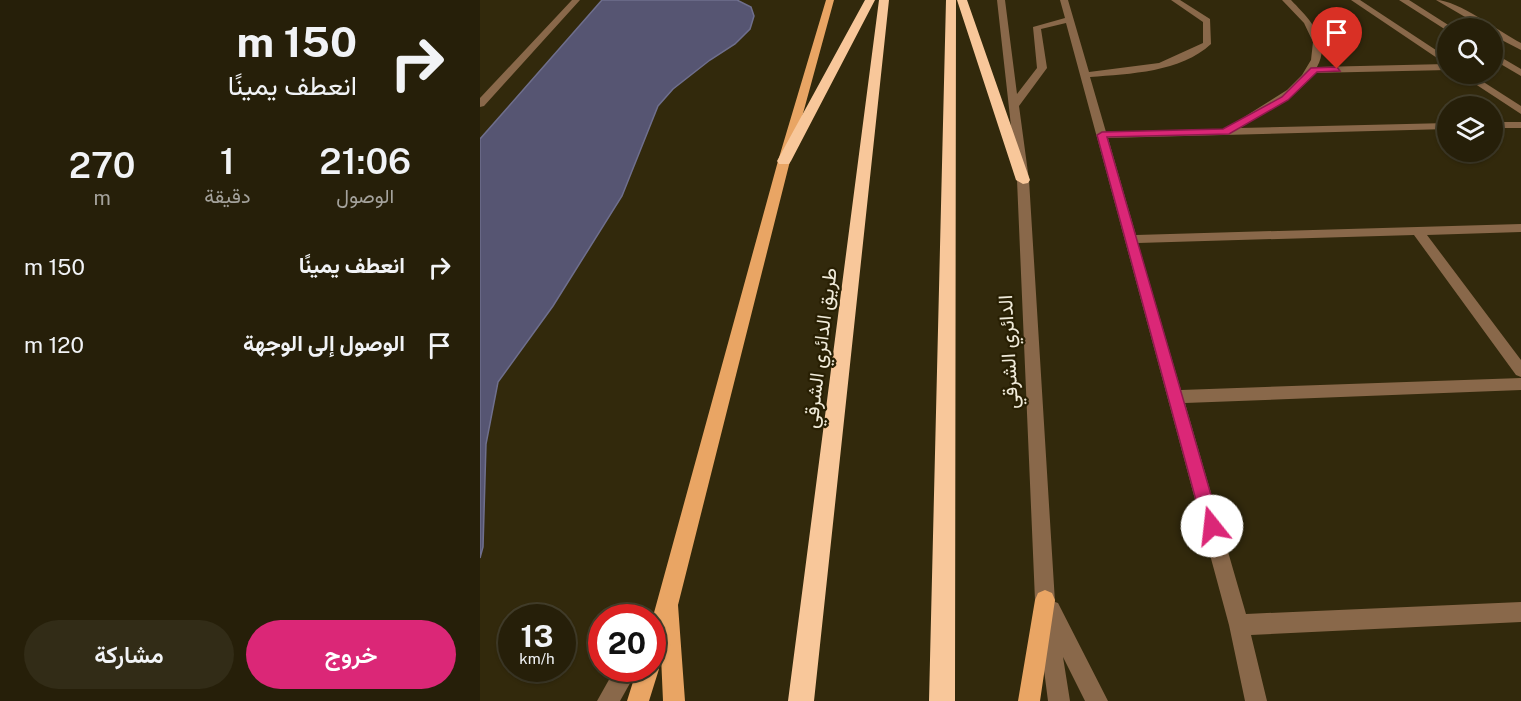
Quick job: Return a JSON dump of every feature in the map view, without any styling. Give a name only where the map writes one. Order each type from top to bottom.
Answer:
[{"type":"highway","points":[[784,161],[870,0]]},
{"type":"highway","name":"طريق الدائري الشرقي","points":[[801,701],[884,0]]},
{"type":"highway","points":[[942,701],[951,0]]},
{"type":"highway","points":[[962,0],[1023,180]]},
{"type":"main road","points":[[666,610],[784,161],[830,0]]},
{"type":"main road","points":[[670,598],[674,701]]},
{"type":"main road","points":[[1029,701],[1045,600]]},
{"type":"main road","points":[[638,701],[644,682]]},
{"type":"street","points":[[480,104],[576,0]]},
{"type":"street","name":"الدائري الشرقي","points":[[1001,0],[1023,180],[1045,600],[1059,701]]},
{"type":"street","points":[[1064,0],[1239,625],[1256,701]]},
{"type":"street","points":[[1085,75],[1148,70],[1180,60],[1207,44],[1207,21],[1175,0]]},
{"type":"street","points":[[1225,132],[1285,99],[1314,70],[1317,48],[1312,29],[1301,12],[1286,0]]},
{"type":"street","points":[[1355,0],[1437,55]]},
{"type":"street","points":[[1403,0],[1437,21]]},
{"type":"street","points":[[1440,0],[1471,18]]},
{"type":"street","points":[[1014,106],[1042,68],[1037,27],[1069,20]]},
{"type":"street","points":[[1503,37],[1520,46]]},
{"type":"street","points":[[1503,47],[1520,46]]},
{"type":"street","points":[[1503,62],[1521,73]]},
{"type":"street","points":[[1314,70],[1437,67]]},
{"type":"street","points":[[1480,84],[1521,111]]},
{"type":"street","points":[[1503,125],[1521,124]]},
{"type":"street","points":[[1102,135],[1437,126]]},
{"type":"street","points":[[1131,239],[1521,228]]},
{"type":"street","points":[[1418,231],[1521,371]]},
{"type":"street","points":[[1175,397],[1521,384]]},
{"type":"street","points":[[666,604],[670,598]]},
{"type":"street","points":[[1045,600],[1096,701]]},
{"type":"street","points":[[1239,625],[1521,612]]},
{"type":"street","points":[[608,701],[619,682]]},
{"type":"building","points":[[602,0],[737,0],[751,7],[754,16],[750,29],[735,44],[673,89],[658,106],[622,196],[553,306],[498,382],[486,444],[483,547],[480,558],[480,139]]},
{"type":"route","points":[[1212,526],[1102,135],[1225,132],[1285,99],[1314,70],[1337,69]]}]
